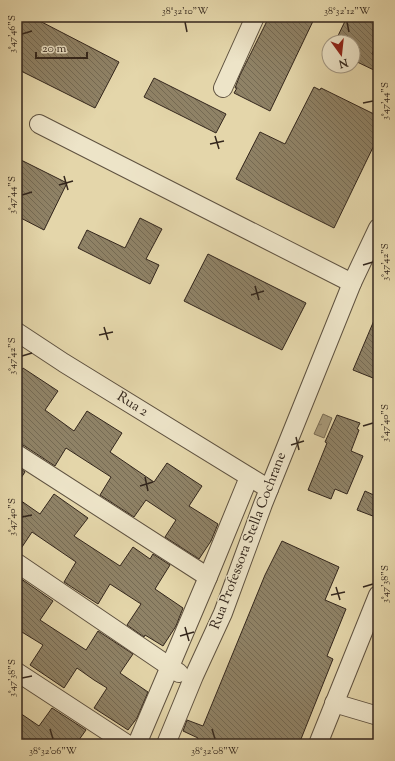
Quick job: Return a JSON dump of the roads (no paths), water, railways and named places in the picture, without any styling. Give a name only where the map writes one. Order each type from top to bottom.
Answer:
[{"type":"street","points":[[223,88],[255,17]]},
{"type":"street","points":[[39,124],[352,283]]},
{"type":"street","name":"Rua Professora Stella Cochrane","points":[[166,744],[194,676],[223,613],[269,489],[352,283],[378,228]]},
{"type":"street","name":"Rua 2","points":[[17,332],[64,363],[269,489]]},
{"type":"street","points":[[17,454],[208,577],[248,477]]},
{"type":"street","points":[[17,563],[170,667],[181,674],[194,676]]},
{"type":"street","name":"Rua Professora Stella Cochrane","points":[[137,744],[208,577]]},
{"type":"street","points":[[318,744],[334,703],[372,627],[378,595]]},
{"type":"street","points":[[17,672],[127,744]]},
{"type":"street","points":[[334,703],[378,716]]},
{"type":"water","points":[[323,414],[332,418],[324,438],[314,434]]}]
